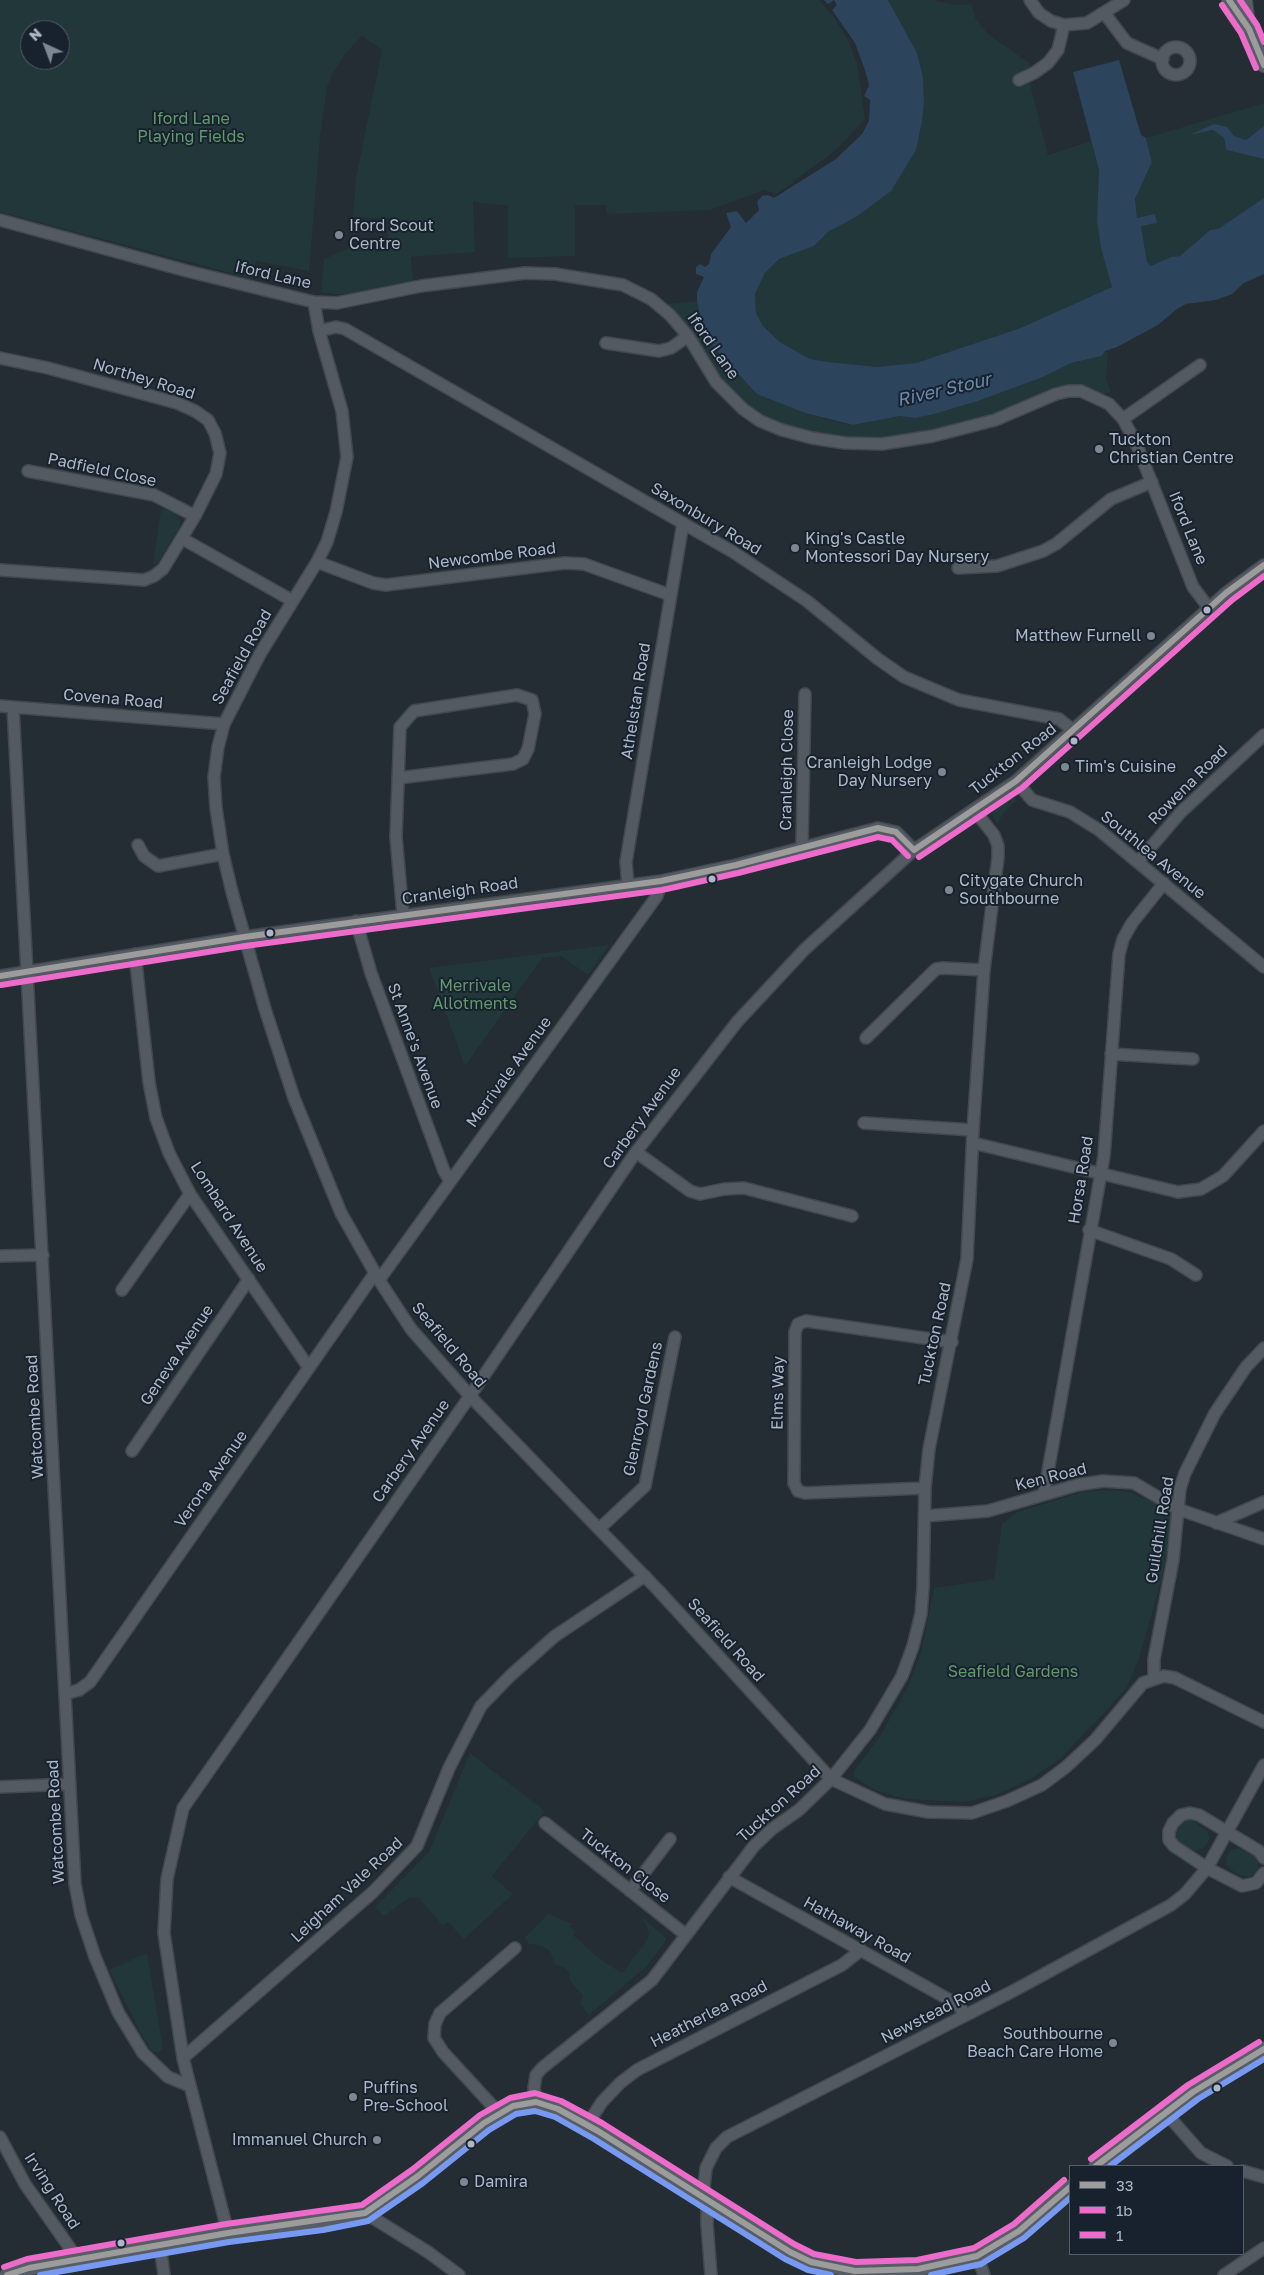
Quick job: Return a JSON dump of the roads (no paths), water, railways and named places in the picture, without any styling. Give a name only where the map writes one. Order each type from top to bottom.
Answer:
[{"type":"main road","points":[[1229,0],[1249,30],[1264,65]]},
{"type":"main road","points":[[1246,0],[1249,30]]},
{"type":"main road","points":[[1097,2165],[1165,2112],[1215,2078],[1264,2049]]},
{"type":"main road","points":[[6,2275],[29,2268],[79,2261],[228,2233],[313,2223],[364,2213],[500,2113],[513,2106],[536,2102],[558,2109],[587,2124],[790,2252],[811,2262],[856,2273],[918,2269],[977,2256],[1019,2231],[1069,2188]]},
{"type":"street","points":[[1030,0],[1039,13],[1051,21],[1064,25],[1087,23],[1105,14],[1124,0]]},
{"type":"street","points":[[1105,14],[1127,43],[1163,59]]},
{"type":"street","points":[[1019,80],[1034,73],[1048,63],[1058,50],[1064,25]]},
{"type":"street","name":"Iford Lane","points":[[0,220],[187,271],[314,302],[346,301],[421,286],[525,273],[555,274],[623,285],[658,305],[670,315],[688,336],[716,382],[743,409],[760,421],[782,430],[812,438],[845,443],[882,444],[933,436],[995,420],[1056,394],[1081,391],[1109,404],[1123,419],[1136,443],[1193,587],[1209,608]]},
{"type":"street","name":"Seafield Road","points":[[314,302],[319,331],[342,411],[347,457],[336,512],[327,542],[317,562],[260,654],[224,724],[218,747],[214,777],[223,854],[244,937],[294,1098],[341,1213],[377,1276],[410,1329],[470,1396],[645,1576],[831,1779],[885,1804],[928,1812],[972,1813],[1007,1802],[1042,1785],[1066,1767],[1119,1714],[1143,1683],[1154,1679]]},
{"type":"street","name":"Saxonbury Road","points":[[319,331],[336,328],[344,329],[733,552],[807,601],[878,660],[904,677],[959,700],[1059,719],[1074,731]]},
{"type":"street","points":[[606,343],[659,351],[671,348],[688,336]]},
{"type":"street","name":"Northey Road","points":[[0,358],[48,368],[177,403],[195,411],[208,420],[215,432],[220,453],[216,474],[196,516],[163,569],[144,580],[0,570]]},
{"type":"street","points":[[1123,419],[1200,365]]},
{"type":"street","name":"Padfield Close","points":[[28,471],[154,495],[196,516]]},
{"type":"street","points":[[958,568],[997,566],[1043,551],[1056,544],[1111,499],[1152,482]]},
{"type":"street","name":"Athelstan Road","points":[[628,885],[626,862],[683,523]]},
{"type":"street","points":[[182,539],[293,601]]},
{"type":"street","name":"Newcombe Road","points":[[317,562],[372,583],[386,585],[564,562],[584,564],[670,595]]},
{"type":"street","name":"Tuckton Road","points":[[536,2102],[534,2088],[536,2075],[542,2068],[652,1980],[728,1877],[754,1846],[772,1828],[799,1810],[831,1779],[870,1730],[902,1676],[913,1646],[921,1614],[925,1488],[932,1432],[952,1342],[967,1259],[973,1130],[984,970],[998,846],[994,835],[974,810],[1016,781],[1209,608],[1264,565]]},
{"type":"street","name":"Cranleigh Close","points":[[802,847],[805,694]]},
{"type":"street","points":[[398,778],[513,764],[523,759],[528,749],[535,714],[532,700],[517,695],[414,711],[400,726],[398,778],[396,837],[403,916]]},
{"type":"street","name":"Covena Road","points":[[0,706],[224,724]]},
{"type":"street","name":"Watcombe Road","points":[[12,707],[43,1254],[75,1884],[81,1915],[94,1957],[118,2012],[143,2053],[168,2077],[190,2086]]},
{"type":"street","name":"Rowena Road","points":[[1138,862],[1181,812],[1264,735]]},
{"type":"street","name":"Southlea Avenue","points":[[1016,781],[1032,800],[1070,812],[1085,821],[1164,883],[1264,967]]},
{"type":"street","name":"Carbery Avenue","points":[[228,2233],[183,2058],[164,1933],[167,1879],[183,1808],[470,1396],[636,1152],[696,1071],[769,987],[836,919],[914,850],[974,810]]},
{"type":"street","name":"Cranleigh Road","points":[[0,976],[244,937],[661,881],[736,865],[878,828],[896,832],[914,850]]},
{"type":"street","points":[[138,845],[144,856],[158,866],[223,854]]},
{"type":"street","name":"Merrivale Avenue","points":[[377,1276],[450,1181],[657,896],[661,881]]},
{"type":"street","name":"Horsa Road","points":[[1044,1494],[1089,1230],[1101,1173],[1119,954],[1123,939],[1142,908],[1164,883]]},
{"type":"street","name":"St Anne's Avenue","points":[[356,921],[371,973],[444,1171],[450,1181]]},
{"type":"street","name":"Lombard Avenue","points":[[135,954],[149,1082],[156,1118],[169,1153],[190,1194],[309,1368]]},
{"type":"street","points":[[866,1038],[936,969],[984,970]]},
{"type":"street","points":[[1110,1054],[1193,1059]]},
{"type":"street","points":[[864,1123],[973,1130]]},
{"type":"street","points":[[973,1143],[1178,1192],[1201,1189],[1222,1176],[1264,1131]]},
{"type":"street","points":[[636,1152],[690,1191],[700,1194],[725,1188],[744,1188],[852,1216]]},
{"type":"street","points":[[122,1290],[190,1194]]},
{"type":"street","points":[[1089,1230],[1171,1259],[1196,1276]]},
{"type":"street","points":[[0,1256],[43,1254]]},
{"type":"street","name":"Verona Avenue","points":[[65,1694],[79,1690],[90,1682],[309,1368],[377,1276]]},
{"type":"street","name":"Geneva Avenue","points":[[132,1451],[249,1279]]},
{"type":"street","name":"Elms Way","points":[[925,1488],[805,1494],[798,1491],[794,1483],[795,1332],[798,1324],[806,1321],[952,1342]]},
{"type":"street","name":"Glenroyd Gardens","points":[[599,1529],[645,1486],[675,1337]]},
{"type":"street","name":"Guildhill Road","points":[[1154,1679],[1154,1659],[1173,1560],[1178,1509],[1185,1473],[1201,1438],[1230,1390],[1264,1348]]},
{"type":"street","name":"Ken Road","points":[[925,1516],[988,1511],[1044,1494],[1103,1481],[1134,1483],[1178,1509],[1264,1539]]},
{"type":"street","points":[[1216,1522],[1264,1502]]},
{"type":"street","name":"Leigham Vale Road","points":[[183,2058],[373,1892],[417,1846],[449,1768],[481,1706],[510,1676],[555,1636],[645,1576]]},
{"type":"street","points":[[1154,1679],[1164,1676],[1175,1678],[1264,1722]]},
{"type":"street","name":"Newstead Road","points":[[712,2275],[707,2224],[706,2168],[716,2148],[727,2137],[966,2015],[1171,1905],[1185,1894],[1207,1868],[1264,1765]]},
{"type":"street","points":[[0,1787],[70,1784]]},
{"type":"street","points":[[1264,1858],[1258,1851],[1199,1815],[1190,1813],[1181,1816],[1173,1823],[1169,1831],[1170,1840],[1174,1846],[1207,1868],[1242,1886],[1256,1883],[1264,1873]]},
{"type":"street","name":"Tuckton Close","points":[[545,1823],[686,1935]]},
{"type":"street","points":[[630,1891],[670,1839]]},
{"type":"street","name":"Hathaway Road","points":[[728,1877],[957,2004],[966,2015]]},
{"type":"street","points":[[500,2113],[443,2052],[434,2038],[435,2024],[440,2013],[515,1948]]},
{"type":"street","name":"Heatherlea Road","points":[[587,2124],[608,2095],[637,2070],[842,1965],[861,1950]]},
{"type":"street","points":[[1165,2112],[1201,2153],[1225,2165]]},
{"type":"street","name":"Irving Road","points":[[0,2137],[25,2184],[79,2261]]},
{"type":"street","points":[[1244,2171],[1264,2177]]},
{"type":"street","points":[[364,2213],[428,2252],[459,2275]]},
{"type":"street","points":[[160,2245],[164,2275]]},
{"type":"street","points":[[1224,2275],[1264,2248]]},
{"type":"street","points":[[977,2256],[984,2275]]},
{"type":"water","points":[[824,0],[834,0],[828,4]]},
{"type":"water","name":"River Stour","points":[[834,0],[888,0],[917,53],[923,77],[924,101],[922,121],[916,150],[891,191],[856,217],[828,232],[814,246],[779,259],[765,273],[755,294],[756,313],[763,326],[780,342],[810,359],[829,362],[877,367],[916,363],[1018,329],[1112,287],[1101,248],[1097,220],[1099,170],[1073,72],[1119,60],[1141,135],[1146,138],[1152,162],[1135,199],[1137,218],[1155,214],[1157,223],[1141,226],[1147,262],[1151,266],[1171,257],[1180,256],[1210,230],[1218,229],[1264,198],[1264,274],[1244,283],[1232,294],[1216,300],[1186,304],[1158,325],[1117,347],[1105,351],[1102,356],[1071,363],[1043,377],[978,401],[934,414],[915,418],[900,416],[853,425],[805,413],[757,394],[715,349],[704,333],[697,301],[697,292],[704,277],[696,274],[696,267],[700,264],[705,267],[709,264],[711,254],[731,227],[726,213],[737,211],[746,223],[759,210],[757,202],[762,196],[768,195],[774,198],[836,159],[862,134],[869,121],[870,100],[864,96],[869,85],[865,70],[855,43],[832,10],[837,5]]},
{"type":"water","points":[[1214,124],[1227,127],[1234,136],[1246,140],[1264,126],[1264,159],[1226,150],[1224,138],[1213,130],[1189,135]]},
{"type":"place","name":"Iford Scout Centre","points":[[339,235]]},
{"type":"place","name":"Tuckton Christian Centre","points":[[1099,449]]},
{"type":"place","name":"King's Castle Montessori Day Nursery","points":[[795,548]]},
{"type":"place","name":"Matthew Furnell","points":[[1151,636]]},
{"type":"place","name":"Tim's Cuisine","points":[[1065,767]]},
{"type":"place","name":"Cranleigh Lodge Day Nursery","points":[[942,772]]},
{"type":"place","name":"Citygate Church Southbourne","points":[[949,890]]},
{"type":"place","name":"Southbourne Beach Care Home","points":[[1113,2043]]},
{"type":"place","name":"Puffins Pre-School","points":[[353,2097]]},
{"type":"place","name":"Immanuel Church","points":[[377,2140]]},
{"type":"place","name":"Damira","points":[[464,2182]]},
{"type":"park label","name":"Iford Lane Playing Fields","points":[[191,128]]},
{"type":"park label","name":"Merrivale Allotments","points":[[475,995]]},
{"type":"park label","name":"Seafield Gardens","points":[[1013,1672]]}]
